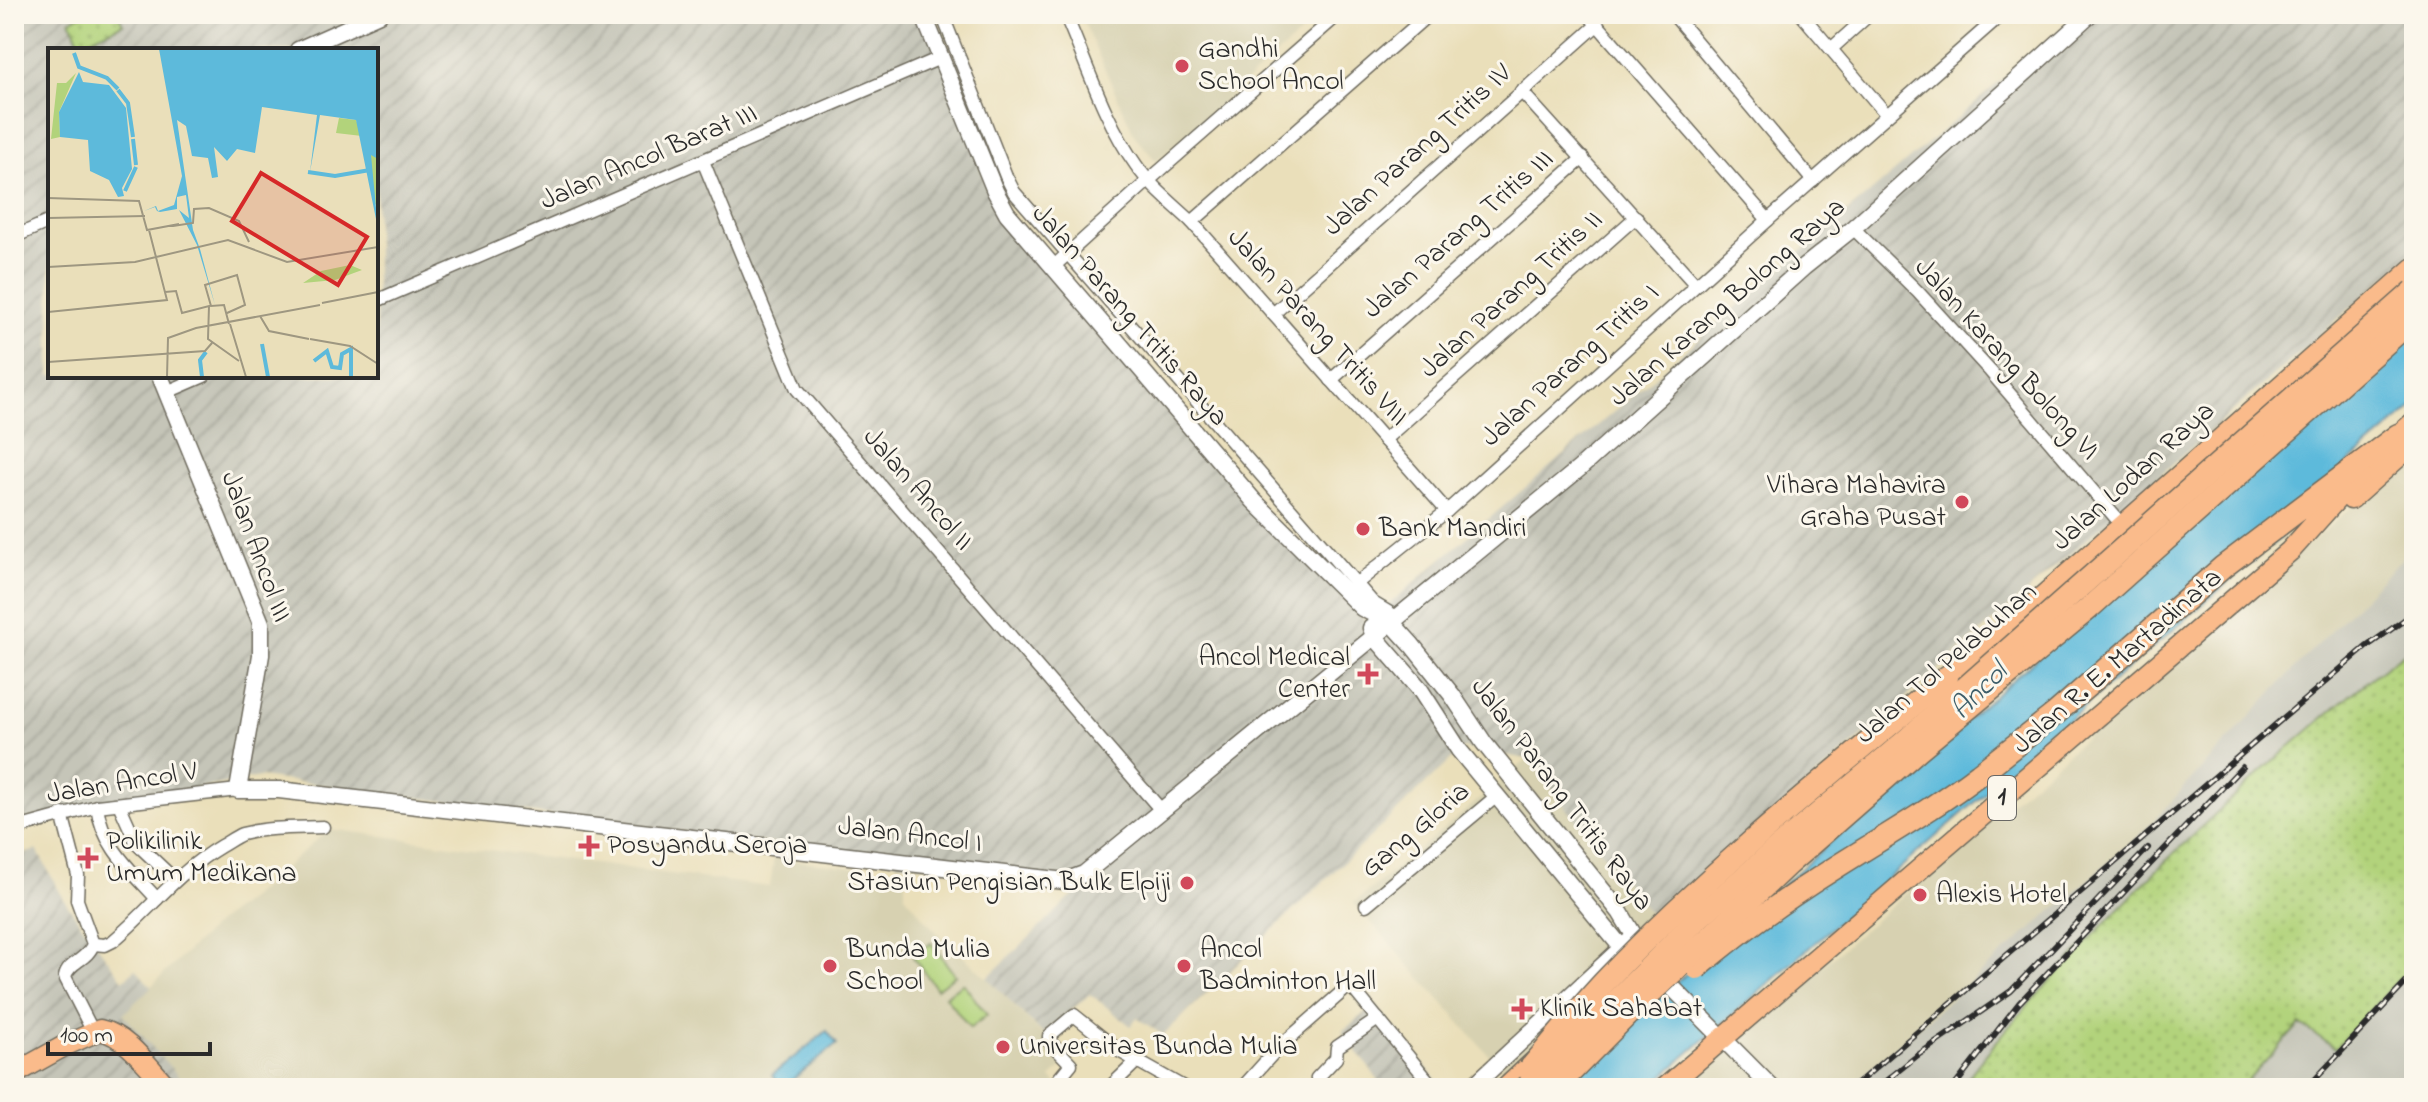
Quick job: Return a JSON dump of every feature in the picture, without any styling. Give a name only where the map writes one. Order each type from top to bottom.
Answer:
[{"type":"highway","name":"Jalan Lodan Raya","points":[[1506,1088],[1581,1018],[1638,953],[2414,268]]},
{"type":"highway","name":"Jalan Tol Pelabuhan","points":[[1526,1088],[1563,1055],[1696,920],[1903,743],[2414,291]]},
{"type":"highway","name":"Jalan Tol Pelabuhan","points":[[1555,1088],[1788,864],[1919,749],[2088,609],[2414,318]]},
{"type":"highway","points":[[1569,1088],[1728,942],[1828,872],[1961,789],[2055,714],[2223,567],[2409,433]]},
{"type":"highway","name":"Jalan R. E. Martadinata","points":[[1665,1088],[1721,1035],[2290,551],[2342,490],[2409,433]]},
{"type":"highway","points":[[1518,1088],[1533,1065],[1597,990],[1663,923],[1770,824],[1978,654]]},
{"type":"highway","points":[[14,1074],[93,1032],[105,1031],[124,1043],[168,1088]]},
{"type":"street","points":[[302,48],[379,14]]},
{"type":"street","name":"Jalan Parang Tritis Raya","points":[[923,14],[1000,202],[1254,501],[1362,608],[1374,636],[1419,688],[1459,750],[1638,953]]},
{"type":"street","points":[[942,14],[1014,192],[1373,603],[1395,621]]},
{"type":"street","name":"Jalan Parang Tritis VIII","points":[[1065,14],[1115,131],[1148,181],[1192,222],[1447,511]]},
{"type":"street","points":[[1053,267],[1339,14]]},
{"type":"street","points":[[1192,222],[1429,14]]},
{"type":"street","points":[[1588,14],[1768,220]]},
{"type":"street","points":[[1673,14],[1813,181]]},
{"type":"street","points":[[1801,14],[1887,115]]},
{"type":"street","points":[[1831,49],[1870,14]]},
{"type":"street","name":"Jalan Parang Tritis I","points":[[1357,583],[1447,511],[1768,220],[2002,14]]},
{"type":"street","name":"Jalan Karang Bolong Raya","points":[[1395,621],[1580,468],[2090,14]]},
{"type":"street","name":"Jalan Parang Tritis IV","points":[[1273,314],[1597,25]]},
{"type":"street","name":"Jalan Ancol Barat III","points":[[378,300],[940,58]]},
{"type":"street","points":[[1521,91],[1696,285]]},
{"type":"street","name":"Jalan Parang Tritis III","points":[[1331,380],[1583,158]]},
{"type":"street","name":"Jalan Ancol II","points":[[703,161],[797,389],[1161,810]]},
{"type":"street","name":"Jalan Parang Tritis II","points":[[1384,440],[1636,217]]},
{"type":"street","points":[[14,237],[48,222]]},
{"type":"street","name":"Jalan Karang Bolong VI","points":[[1853,228],[1918,292],[1990,371],[2122,525]]},
{"type":"street","name":"Jalan Ancol III","points":[[161,378],[261,623],[261,655],[238,790]]},
{"type":"street","points":[[167,392],[199,378]]},
{"type":"street","name":"Jalan Parang Tritis Raya","points":[[1362,608],[1395,621],[1452,695],[1484,743],[1620,912],[1638,953]]},
{"type":"street","name":"Jalan Ancol I","points":[[238,790],[279,790],[1065,881],[1084,874],[1395,621]]},
{"type":"street","points":[[1394,657],[1412,645]]},
{"type":"street","name":"Jalan Ancol V","points":[[14,829],[97,806],[238,790]]},
{"type":"street","name":"Gang Gloria","points":[[1366,905],[1498,795]]},
{"type":"street","points":[[119,804],[137,844],[174,879]]},
{"type":"street","points":[[97,806],[101,829],[112,849],[157,899]]},
{"type":"street","points":[[62,814],[78,875],[77,900],[93,944],[91,951],[68,969],[65,977],[93,1032]]},
{"type":"street","points":[[93,944],[105,945],[113,941],[174,879],[238,835],[263,830],[323,827]]},
{"type":"street","points":[[1638,953],[1772,1088]]},
{"type":"street","name":"Jalan Lodan Raya","points":[[1471,1088],[1571,998],[1638,953]]},
{"type":"street","points":[[1242,1088],[1277,1049],[1347,986],[1352,986],[1434,1088]]},
{"type":"street","points":[[1063,1088],[1057,1081],[1071,1064],[1049,1041],[1049,1036],[1074,1015],[1119,1051],[1185,1088]]},
{"type":"street","points":[[1324,1088],[1317,1078],[1336,1058],[1337,1046],[1378,1019]]},
{"type":"street","points":[[1109,1088],[1137,1061]]},
{"type":"shaded area","points":[[14,14],[928,14],[995,210],[1367,623],[2079,14],[2414,14],[2414,252],[1654,919],[1528,759],[1463,748],[1163,1035],[1137,1018],[1131,1026],[1090,994],[1043,1034],[987,978],[1079,890],[775,844],[260,777],[26,819],[14,825]]},
{"type":"shaded area","name":"Gandhi School Ancol","points":[[1080,14],[1311,14],[1316,20],[1156,161],[1135,136]]},
{"type":"shaded area","points":[[2414,453],[2414,546],[2308,654],[2142,833],[1848,1088],[1682,1088]]},
{"type":"shaded area","points":[[2414,546],[2414,1088],[1848,1088],[2142,833],[2308,654]]},
{"type":"shaded area","points":[[1528,759],[1654,919],[1506,1074],[1354,903]]},
{"type":"shaded area","points":[[329,829],[770,887],[774,858],[905,873],[905,895],[936,932],[987,978],[1068,1061],[1051,1078],[1061,1088],[189,1088],[122,1014],[216,924]]},
{"type":"shaded area","points":[[37,850],[66,903],[123,980],[136,969],[151,987],[123,1014],[189,1088],[14,1088],[14,857]]},
{"type":"shaded area","points":[[1376,1005],[1443,1088],[1384,1088],[1342,1031]]},
{"type":"green space","points":[[83,14],[118,14],[123,24],[80,44],[70,20]]},
{"type":"green space","points":[[2414,646],[2414,963],[2335,1048],[2300,1024],[2241,1088],[1960,1088],[2034,998],[2182,846],[2314,726]]},
{"type":"green space","points":[[931,943],[955,975],[937,989],[913,957]]},
{"type":"green space","points":[[963,983],[987,1015],[970,1028],[945,996]]},
{"type":"water","points":[[2414,327],[2414,407],[2336,474],[2281,537],[1649,1088],[1564,1088],[1879,798]]},
{"type":"water","points":[[827,1031],[837,1044],[782,1088],[772,1075]]},
{"type":"railway","points":[[1852,1088],[2366,647],[2414,613]]},
{"type":"railway","points":[[1953,1088],[2019,1003],[2242,767]]},
{"type":"railway","points":[[1877,1088],[1918,1055],[2011,991],[2148,848]]},
{"type":"railway","points":[[2307,1088],[2414,974]]},
{"type":"place","name":"Gandhi School Ancol","points":[[1182,66]]},
{"type":"place","name":"Vihara Mahavira Graha Pusat","points":[[1962,502]]},
{"type":"place","name":"Bank Mandiri","points":[[1363,529]]},
{"type":"place","name":"Ancol Medical Center","points":[[1368,674]]},
{"type":"place","name":"Posyandu Seroja","points":[[589,846]]},
{"type":"place","name":"Polikilinik Umum Medikana","points":[[88,858]]},
{"type":"place","name":"Stasiun Pengisian Bulk Elpiji","points":[[1187,883]]},
{"type":"place","name":"Alexis Hotel","points":[[1920,895]]},
{"type":"place","name":"Bunda Mulia School","points":[[830,966]]},
{"type":"place","name":"Ancol Badminton Hall","points":[[1184,966]]},
{"type":"place","name":"Klinik Sahabat","points":[[1522,1009]]},
{"type":"place","name":"Universitas Bunda Mulia","points":[[1003,1047]]},
{"type":"water label","name":"Ancol","points":[[1980,692]]}]
